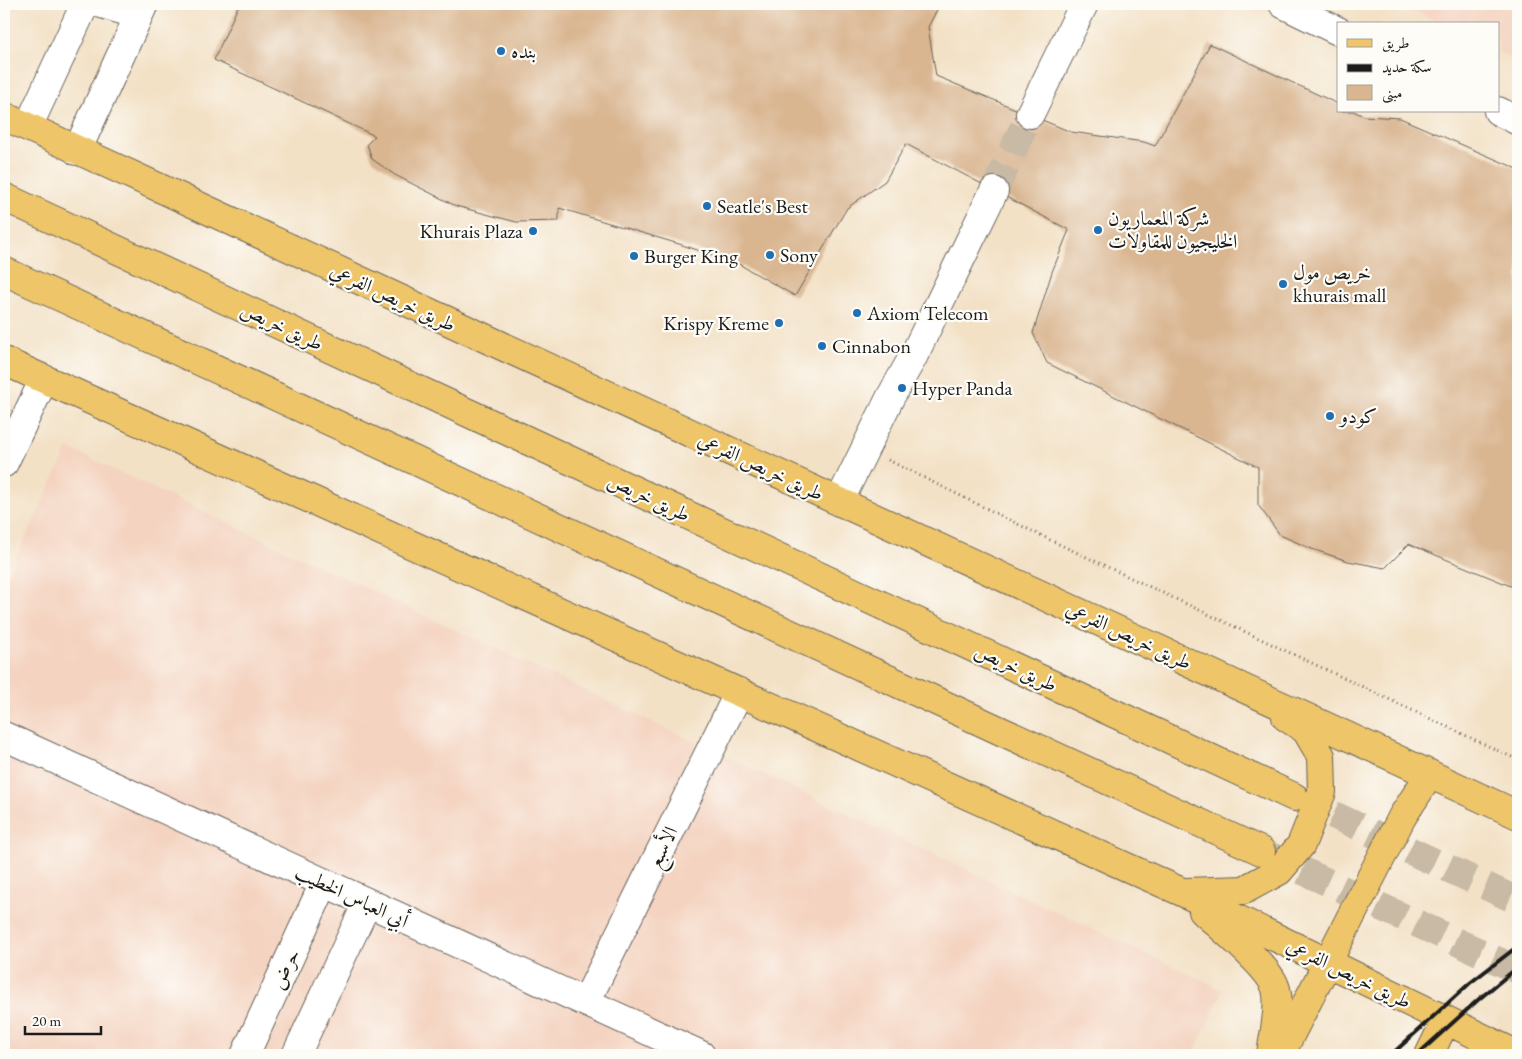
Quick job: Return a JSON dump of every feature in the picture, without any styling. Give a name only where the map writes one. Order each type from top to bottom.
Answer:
[{"type":"main road","name":"طريق خريص الفرعي","points":[[4,116],[1518,815]]},
{"type":"main road","name":"طريق خريص","points":[[4,196],[1294,796]]},
{"type":"main road","points":[[4,272],[1261,852]]},
{"type":"main road","name":"طريق خريص الفرعي","points":[[4,362],[1182,892],[1518,1055]]},
{"type":"main road","points":[[1182,892],[1244,890],[1279,871],[1301,846],[1322,792],[1321,756],[1306,730],[1244,689]]},
{"type":"main road","points":[[1280,1055],[1402,816],[1430,774]]},
{"type":"main road","points":[[1182,892],[1240,945],[1266,972],[1275,986],[1278,1002],[1271,1055]]},
{"type":"main road","points":[[1429,1055],[1446,1020]]},
{"type":"street","points":[[28,127],[85,4]]},
{"type":"street","points":[[77,151],[141,10],[102,4]]},
{"type":"street","points":[[1030,114],[1084,4]]},
{"type":"street","points":[[1283,4],[1337,31]]},
{"type":"street","points":[[1500,112],[1518,121]]},
{"type":"street","points":[[839,502],[891,396],[913,357],[994,190]]},
{"type":"street","points":[[9,452],[44,379]]},
{"type":"street","points":[[4,412],[8,420],[9,452]]},
{"type":"street","name":"الأسبع","points":[[586,1002],[739,692]]},
{"type":"street","name":"أبي العباس الخطيب","points":[[4,736],[701,1055]]},
{"type":"street","name":"حرض","points":[[245,1055],[324,884]]},
{"type":"street","points":[[296,1055],[367,903]]},
{"type":"path","points":[[865,449],[1046,538],[1518,760]]},
{"type":"shaded area","points":[[1401,4],[1518,4],[1518,62],[1500,53],[1500,22],[1438,22]]},
{"type":"shaded area","points":[[68,448],[1223,990],[1193,1055],[4,1055],[4,583]]},
{"type":"building","name":"خريص مول khurais mall","points":[[239,4],[940,4],[928,27],[936,76],[1071,132],[1144,142],[1155,146],[1210,44],[1337,104],[1337,112],[1355,112],[1364,116],[1400,118],[1518,169],[1518,589],[1409,544],[1385,568],[1348,561],[1312,549],[1280,535],[1258,505],[1258,467],[1047,363],[1033,333],[1052,272],[1069,230],[906,144],[885,181],[847,208],[795,296],[737,263],[559,208],[559,221],[516,222],[456,206],[395,175],[372,159],[367,144],[375,136],[214,60]]},
{"type":"tunnel","points":[[994,191],[1030,114]]},
{"type":"tunnel","points":[[1295,797],[1518,901]]},
{"type":"tunnel","points":[[1264,853],[1518,970]]},
{"type":"railway","points":[[1391,1055],[1470,983],[1518,946]]},
{"type":"railway","points":[[1417,1055],[1518,967]]},
{"type":"place","name":"بنده","points":[[501,51]]},
{"type":"place","name":"Seatle's Best","points":[[707,206]]},
{"type":"place","name":"شركة المعماريون الخليجيون للمقاولات","points":[[1098,230]]},
{"type":"place","name":"Khurais Plaza","points":[[533,231]]},
{"type":"place","name":"Sony","points":[[770,255]]},
{"type":"place","name":"Burger King","points":[[634,256]]},
{"type":"place","name":"خريص مول khurais mall","points":[[1283,284]]},
{"type":"place","name":"Axiom Telecom","points":[[857,313]]},
{"type":"place","name":"Krispy Kreme","points":[[779,323]]},
{"type":"place","name":"Cinnabon","points":[[822,346]]},
{"type":"place","name":"Hyper Panda","points":[[902,388]]},
{"type":"place","name":"كودو","points":[[1330,416]]}]
